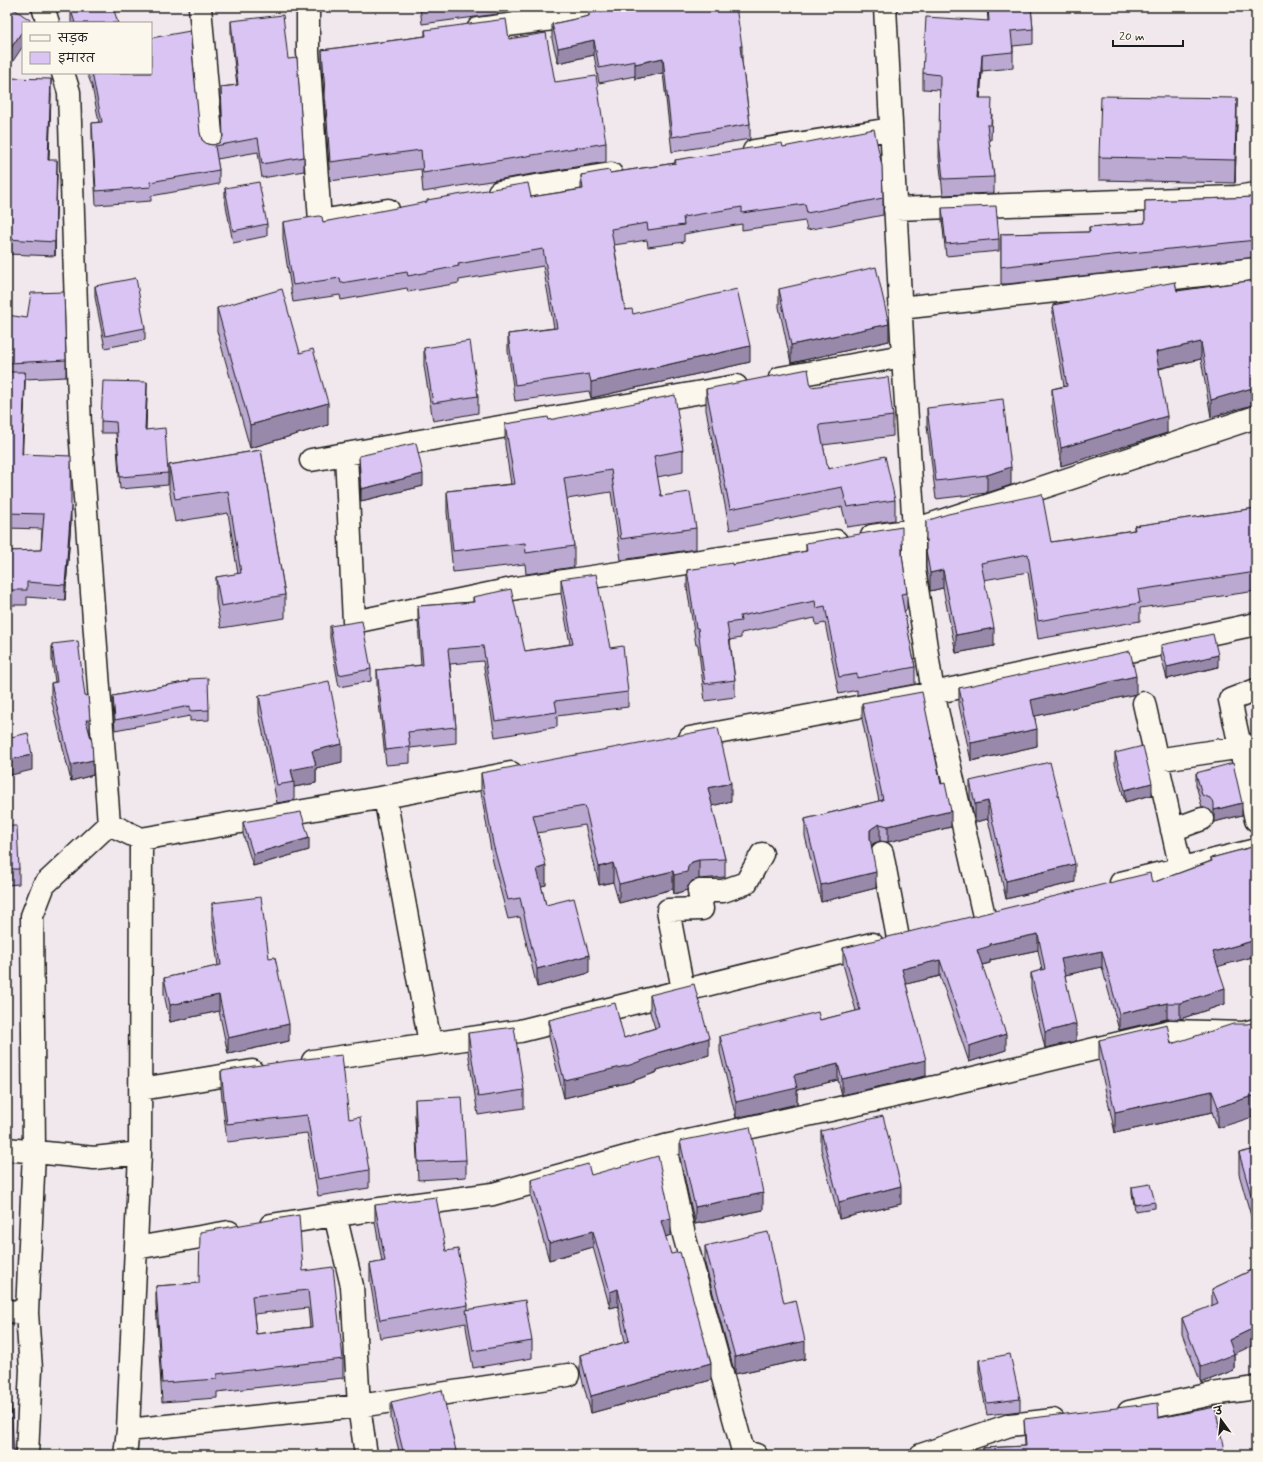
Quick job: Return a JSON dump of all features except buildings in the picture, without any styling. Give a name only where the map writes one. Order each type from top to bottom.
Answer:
[{"type":"street","points":[[43,7],[48,22]]},
{"type":"street","points":[[200,7],[212,146]]},
{"type":"street","points":[[308,7],[308,52],[320,221],[406,207]]},
{"type":"street","points":[[457,32],[644,7]]},
{"type":"street","points":[[885,7],[900,308],[914,530],[914,569],[933,693],[992,914],[963,921]]},
{"type":"street","points":[[308,52],[332,49]]},
{"type":"street","points":[[63,74],[69,92],[80,429],[109,824]]},
{"type":"street","points":[[734,154],[891,129]]},
{"type":"street","points":[[476,196],[633,170]]},
{"type":"street","points":[[895,209],[1236,197],[1256,194]]},
{"type":"street","points":[[900,308],[1256,269]]},
{"type":"street","points":[[311,460],[903,356]]},
{"type":"street","points":[[346,454],[354,622],[517,588],[914,530],[1256,417]]},
{"type":"street","points":[[672,742],[933,693],[1256,624]]},
{"type":"street","points":[[1256,690],[1230,700],[1248,746],[1256,820]]},
{"type":"street","points":[[1144,703],[1180,869]]},
{"type":"street","points":[[1156,760],[1248,746]]},
{"type":"street","points":[[109,824],[141,839],[386,797],[533,769]]},
{"type":"street","points":[[386,797],[430,1043]]},
{"type":"street","points":[[1172,830],[1202,819]]},
{"type":"street","points":[[27,1455],[31,1370],[17,1312],[34,1152],[32,916],[44,885],[109,824]]},
{"type":"street","points":[[125,1455],[128,1430],[140,1153],[141,839]]},
{"type":"street","points":[[1098,888],[1256,850]]},
{"type":"street","points":[[882,853],[898,938]]},
{"type":"street","points":[[683,990],[668,910],[702,910],[699,891],[723,891],[746,883],[762,854]]},
{"type":"street","points":[[297,1064],[430,1043],[520,1031],[919,932]]},
{"type":"street","points":[[136,1248],[335,1215],[493,1194],[666,1146],[940,1086],[1170,1031],[1244,1033],[1256,1030]]},
{"type":"street","points":[[141,1089],[274,1068]]},
{"type":"street","points":[[666,1146],[684,1235],[743,1451],[756,1455]]},
{"type":"street","points":[[7,1149],[94,1158],[140,1153]]},
{"type":"street","points":[[335,1215],[352,1286],[359,1406],[366,1455]]},
{"type":"street","points":[[128,1430],[359,1406],[568,1375]]},
{"type":"street","points":[[1111,1414],[1212,1394],[1256,1388]]},
{"type":"street","points":[[921,1455],[1010,1425],[1072,1418]]}]
